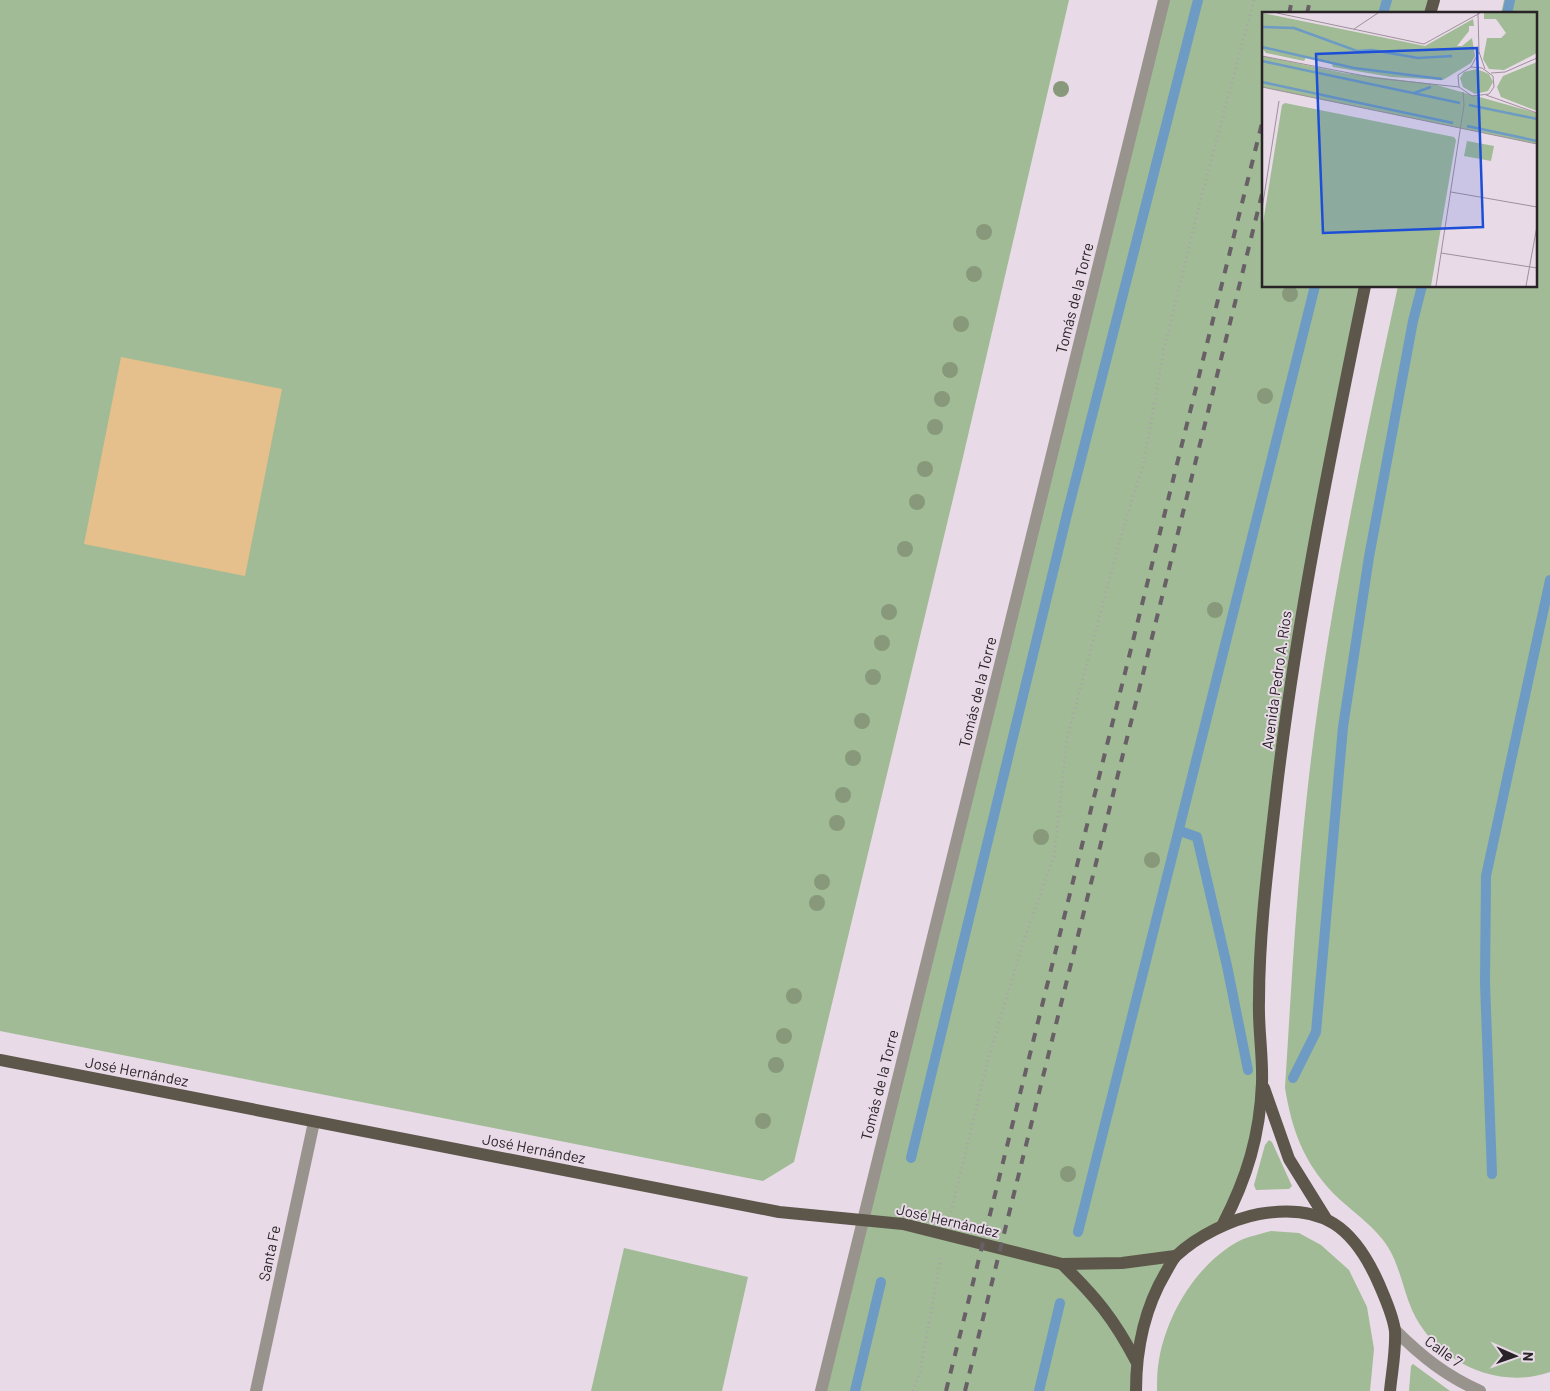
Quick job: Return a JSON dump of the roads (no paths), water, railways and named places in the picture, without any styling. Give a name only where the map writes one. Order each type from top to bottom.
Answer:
[{"type":"main road","name":"Avenida Pedro A. Ríos","points":[[1223,1224],[1242,1188],[1250,1164],[1262,1083],[1259,1001],[1264,915],[1277,786],[1293,666],[1322,498],[1365,288]]},
{"type":"main road","name":"José Hernández","points":[[0,1060],[779,1212],[903,1224],[1062,1264],[1122,1263],[1175,1256]]},
{"type":"main road","name":"Avenida Pedro A. Ríos","points":[[1262,1083],[1289,1159],[1325,1217]]},
{"type":"main road","points":[[1136,1391],[1136,1362],[1141,1334],[1149,1307],[1175,1256],[1223,1224],[1274,1212],[1298,1211],[1325,1217],[1350,1235],[1370,1264],[1387,1302],[1395,1330],[1390,1391]]},
{"type":"main road","points":[[1062,1264],[1101,1303],[1118,1328],[1136,1362]]},
{"type":"street","name":"Tomás de la Torre","points":[[821,1391],[1164,0]]},
{"type":"street","name":"Santa Fe","points":[[256,1391],[314,1122]]},
{"type":"street","name":"Calle 7","points":[[1395,1330],[1420,1355],[1446,1375],[1480,1391]]},
{"type":"waterway","points":[[911,1158],[1068,510],[1198,0]]},
{"type":"waterway","points":[[1384,12],[1387,0]]},
{"type":"waterway","points":[[1507,12],[1510,0]]},
{"type":"waterway","points":[[1078,1232],[1314,288]]},
{"type":"waterway","points":[[1293,1078],[1316,1032],[1343,727],[1369,557],[1413,321],[1421,288]]},
{"type":"waterway","points":[[1492,1174],[1485,983],[1486,876],[1550,580]]},
{"type":"waterway","points":[[1180,831],[1197,837],[1227,966],[1248,1070]]},
{"type":"waterway","points":[[855,1391],[881,1282]]},
{"type":"waterway","points":[[1039,1391],[1060,1303]]},
{"type":"railway","points":[[1289,12],[1292,0]]},
{"type":"railway","points":[[1307,12],[1310,0]]},
{"type":"railway","points":[[946,1391],[1262,123]]},
{"type":"railway","points":[[965,1391],[1262,194]]}]
